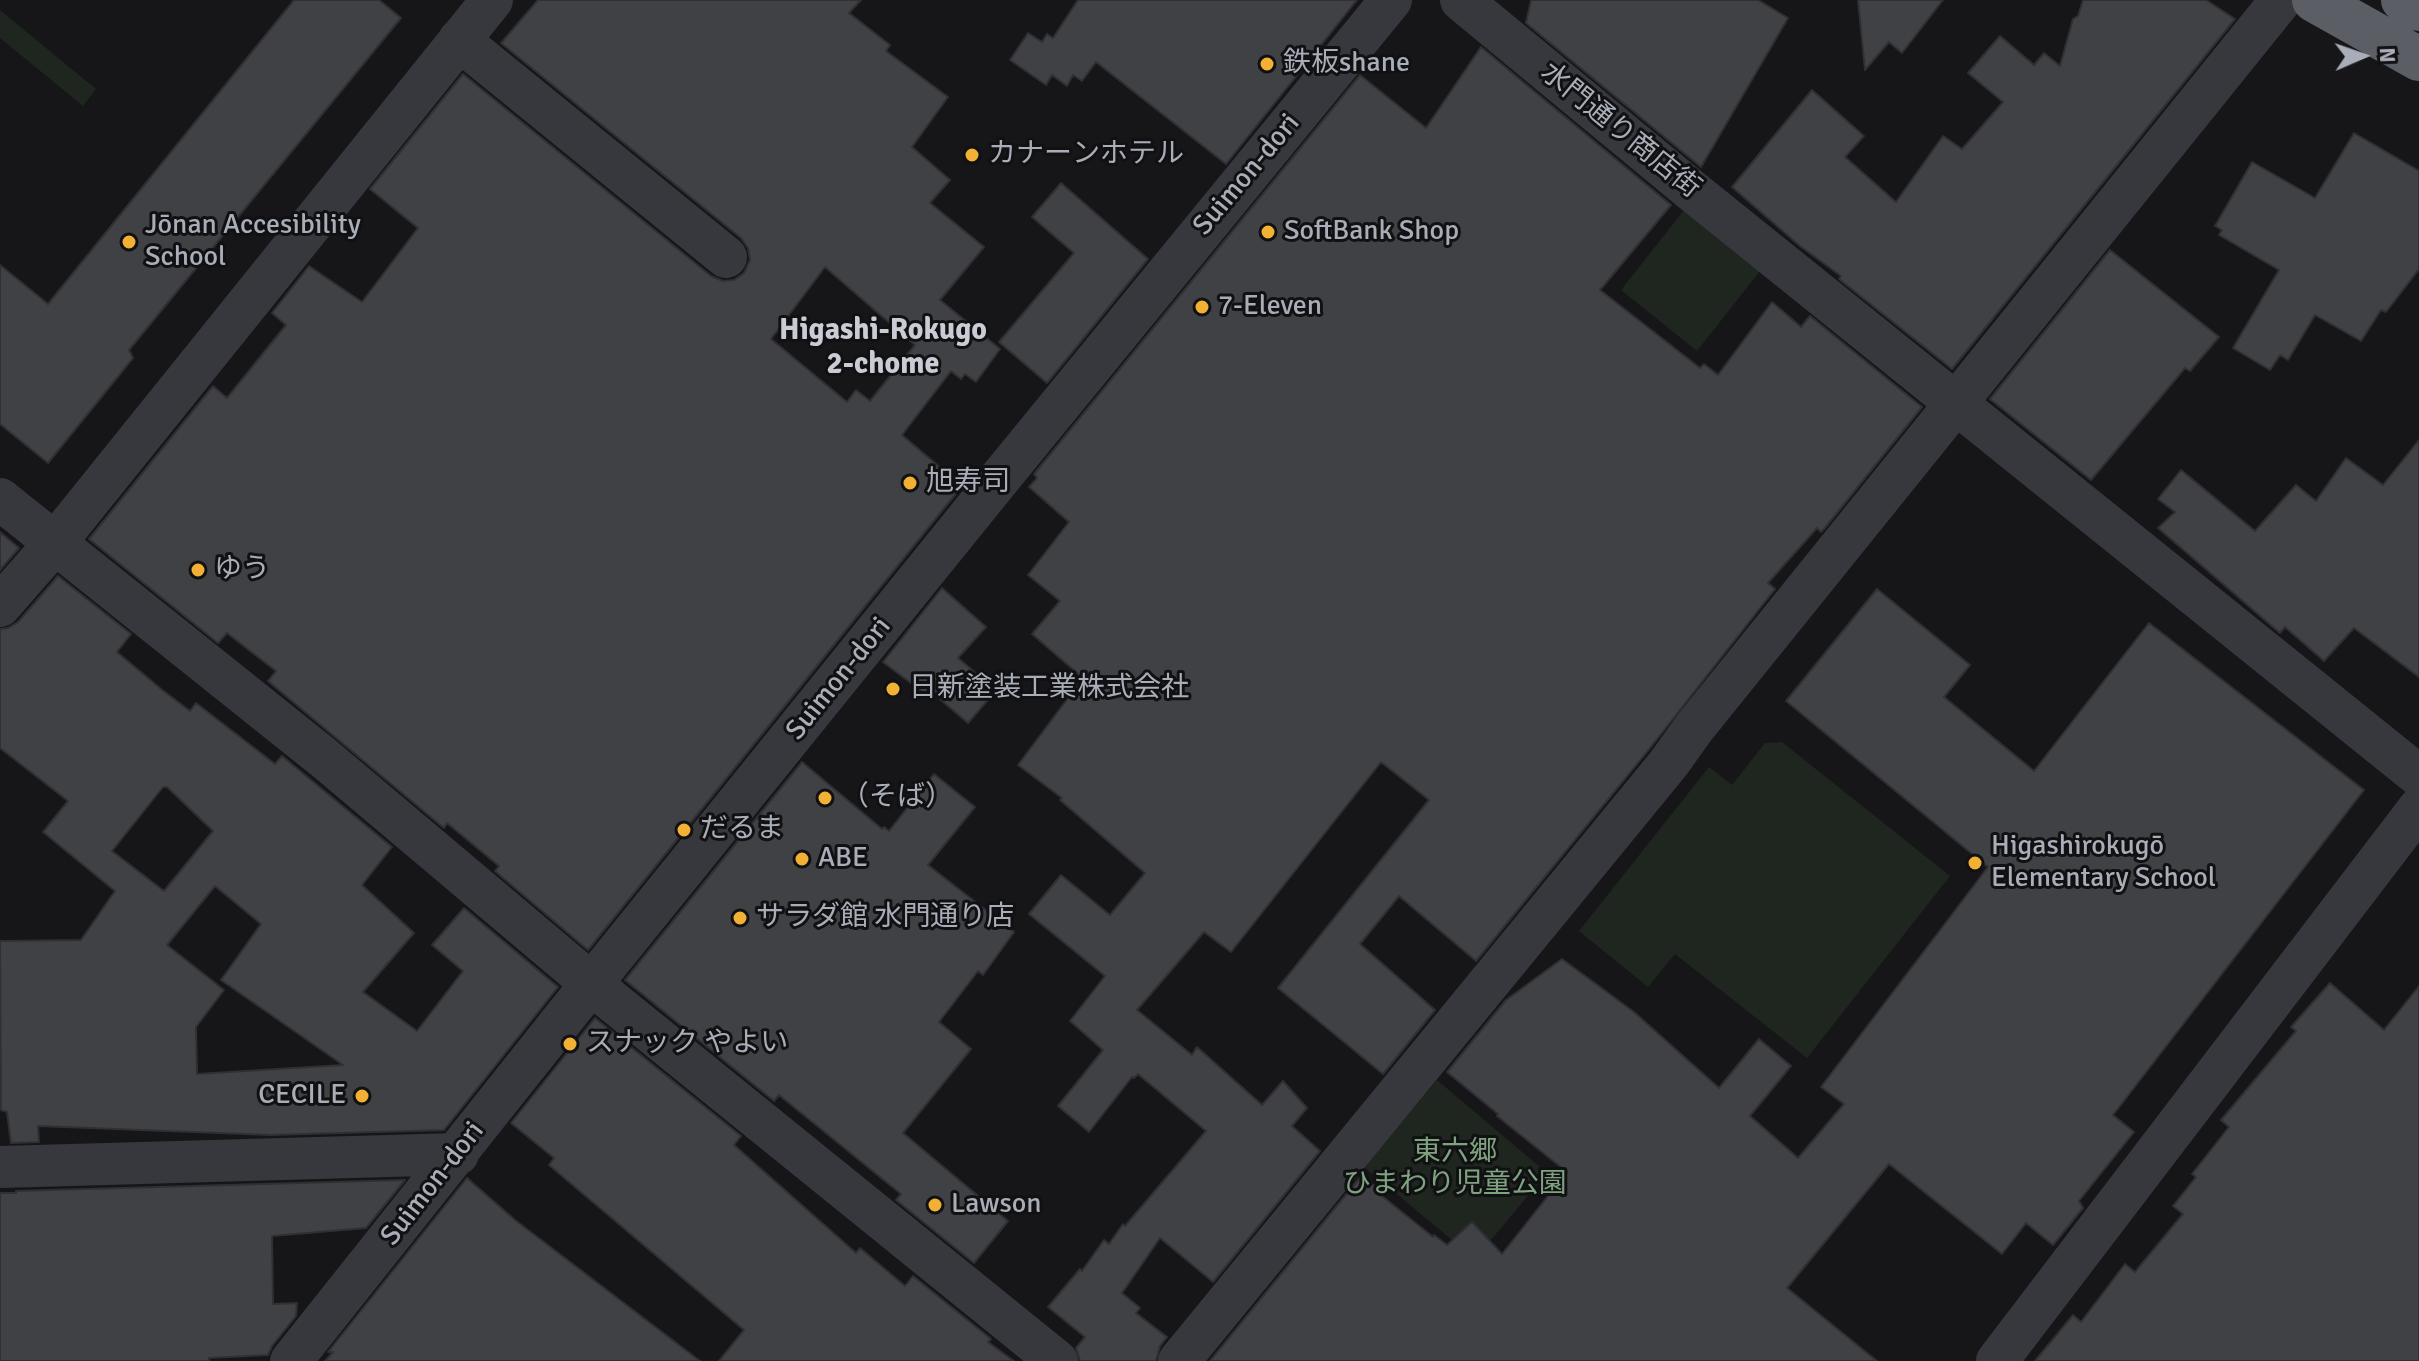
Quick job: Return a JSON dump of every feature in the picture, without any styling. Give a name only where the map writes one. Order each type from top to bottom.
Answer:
[{"type":"highway","points":[[2314,0],[2419,59]]},
{"type":"highway","points":[[2403,0],[2419,9]]},
{"type":"street","points":[[0,606],[55,543],[492,0]]},
{"type":"street","name":"Suimon-dori","points":[[291,1361],[1125,322],[1391,0]]},
{"type":"street","name":"水門通り商店街","points":[[1461,0],[1780,262],[2419,776]]},
{"type":"street","points":[[1179,1361],[1659,775],[2281,0]]},
{"type":"street","points":[[459,40],[726,257]]},
{"type":"street","points":[[0,499],[324,758],[592,984],[1057,1361]]},
{"type":"street","points":[[1997,1361],[2419,808]]},
{"type":"street","points":[[0,1167],[458,1154]]},
{"type":"green space","points":[[0,10],[96,89],[83,106],[0,38]]},
{"type":"green space","points":[[1688,205],[1764,266],[1697,351],[1621,290]]},
{"type":"green space","points":[[1782,742],[1950,876],[1807,1058],[1675,954],[1648,987],[1579,931],[1709,767],[1732,785],[1765,743]]},
{"type":"green space","name":"東六郷 ひまわり児童公園","points":[[1437,1080],[1547,1173],[1475,1259],[1364,1167]]},
{"type":"building","points":[[294,0],[379,0],[401,18],[129,350],[133,358],[48,463],[0,424],[0,265],[48,304]]},
{"type":"building","points":[[538,0],[861,0],[849,13],[890,45],[886,51],[948,97],[912,147],[950,180],[930,203],[984,247],[940,300],[1000,349],[976,382],[965,374],[961,379],[951,371],[902,435],[962,486],[588,950],[495,871],[499,866],[447,823],[444,828],[268,681],[276,671],[227,633],[218,643],[89,539],[213,386],[227,398],[286,325],[272,313],[309,266],[362,302],[418,228],[370,189],[463,74],[711,276],[723,281],[734,280],[744,273],[750,260],[748,248],[741,238],[501,43]],"holes":[[[825,267],[915,345],[870,401],[856,390],[847,402],[771,339]]]},
{"type":"building","points":[[1078,0],[1357,0],[1226,164],[1096,62],[1082,81],[1073,75],[1067,86],[1052,75],[1046,85],[1010,60],[1028,33],[1042,42],[1047,34],[1053,38]]},
{"type":"building","points":[[1531,0],[1758,0],[1788,18],[1701,167],[1526,23]]},
{"type":"building","points":[[1858,0],[1943,0],[1902,53],[1889,42],[1865,70]]},
{"type":"building","points":[[2083,0],[2206,0],[2235,19],[1952,369],[1839,279],[1841,276],[1800,246],[1732,187],[1812,90],[1864,136],[1845,157],[1896,202],[1943,136],[1962,149],[2003,102],[1968,73],[2000,36],[2034,65],[2044,53],[2060,66],[2073,19],[2078,16]]},
{"type":"building","points":[[1481,47],[1671,205],[1600,290],[1700,368],[1704,364],[1718,375],[1772,302],[1801,327],[1810,316],[1922,407],[1824,529],[1821,532],[1817,528],[1768,583],[1775,589],[1476,961],[1399,896],[1360,944],[1435,1010],[1383,1074],[1278,988],[1429,800],[1381,762],[1231,952],[1204,932],[1137,1010],[1192,1055],[1197,1047],[1262,1105],[1283,1081],[1307,1108],[1292,1126],[1320,1151],[1213,1282],[1160,1238],[1122,1293],[1140,1308],[1136,1313],[1167,1337],[1160,1346],[1156,1361],[1080,1361],[1076,1348],[1085,1337],[1048,1307],[1080,1269],[1082,1271],[1104,1240],[1109,1244],[1123,1224],[1125,1226],[1206,1131],[1138,1074],[1132,1077],[1089,1132],[1058,1106],[1103,1050],[1070,1021],[1105,976],[1029,914],[1061,875],[1110,915],[1145,873],[1060,800],[1062,798],[1018,765],[1083,678],[1032,634],[1060,601],[1028,575],[1069,522],[1029,487],[1037,478],[1034,474],[1360,75],[1426,128]]},
{"type":"building","points":[[2354,133],[2419,171],[2419,269],[2386,312],[2381,310],[2361,341],[2315,315],[2288,360],[2280,355],[2270,370],[2233,348],[2279,270],[2219,235],[2222,230],[2215,226],[2252,162],[2315,198]]},
{"type":"building","points":[[1061,183],[1148,259],[1047,383],[999,342],[1074,253],[1032,217]]},
{"type":"building","points":[[2110,250],[2219,337],[2190,371],[2185,368],[2091,480],[1990,399]]},
{"type":"building","points":[[2419,440],[2419,677],[2354,628],[2324,661],[2285,627],[2280,633],[2158,528],[2175,512],[2158,499],[2181,470],[2255,531],[2296,485],[2316,501],[2346,458],[2383,485]]},
{"type":"building","points":[[0,532],[19,548],[0,570]]},
{"type":"building","points":[[58,576],[131,634],[117,652],[161,689],[190,711],[196,703],[275,764],[282,756],[392,847],[362,885],[414,933],[363,992],[417,1031],[463,971],[432,945],[464,908],[558,987],[444,1130],[270,1135],[38,1126],[39,1142],[11,1143],[7,1112],[1,1110],[0,941],[81,940],[115,891],[43,832],[68,801],[0,748],[0,629],[18,622]],"holes":[[[163,787],[167,787],[213,831],[164,891],[112,851]],[[215,886],[261,924],[221,980],[343,1065],[197,1074],[196,1027],[224,990],[167,945]]]},
{"type":"building","points":[[942,588],[986,627],[958,658],[978,675],[974,678],[992,695],[968,723],[928,689],[924,693],[883,662]]},
{"type":"building","points":[[1877,589],[1970,665],[1944,697],[2034,771],[2149,623],[2364,790],[2113,1115],[2134,1132],[2079,1201],[2083,1208],[2053,1245],[2026,1223],[2002,1254],[1889,1164],[1787,1288],[1877,1361],[1210,1361],[1362,1175],[1384,1194],[1382,1196],[1447,1245],[1472,1222],[1502,1254],[1567,1172],[1447,1072],[1506,1000],[1562,959],[1634,1012],[1719,1088],[1759,1039],[1791,1066],[1750,1116],[1798,1158],[1844,1104],[1821,1087],[1988,867],[1786,701]]},
{"type":"building","points":[[802,762],[882,829],[884,827],[889,831],[934,774],[975,807],[928,865],[1014,932],[983,975],[978,971],[939,1022],[971,1049],[903,1133],[1008,1221],[974,1263],[896,1200],[901,1194],[779,1095],[774,1101],[625,980]]},
{"type":"building","points":[[2330,983],[2384,1030],[2419,986],[2419,1361],[2035,1361],[2073,1315],[2081,1322],[2125,1264],[2135,1272],[2183,1214],[2173,1206],[2196,1177],[2192,1174],[2229,1127],[2221,1120],[2296,1031],[2291,1027]]},
{"type":"building","points":[[595,1018],[741,1136],[734,1145],[856,1253],[860,1248],[905,1286],[913,1276],[1014,1361],[719,1361],[744,1330],[549,1165],[554,1158],[511,1123]]},
{"type":"building","points":[[467,1178],[515,1220],[700,1361],[325,1361],[333,1352],[328,1352]]},
{"type":"building","points":[[405,1180],[366,1228],[272,1236],[273,1304],[297,1303],[296,1316],[268,1355],[209,1358],[209,1361],[0,1361],[0,1193]]},
{"type":"place","name":"鉄板shane","points":[[1267,64]]},
{"type":"place","name":"カナーンホテル","points":[[972,155]]},
{"type":"place","name":"SoftBank Shop","points":[[1268,232]]},
{"type":"place","name":"Jōnan Accesibility School","points":[[129,242]]},
{"type":"place","name":"7-Eleven","points":[[1202,307]]},
{"type":"place","name":"旭寿司","points":[[910,483]]},
{"type":"place","name":"ゆう","points":[[198,570]]},
{"type":"place","name":"日新塗装工業株式会社","points":[[893,689]]},
{"type":"place","name":"（そば）","points":[[825,798]]},
{"type":"place","name":"だるま","points":[[684,830]]},
{"type":"place","name":"ABE","points":[[802,859]]},
{"type":"place","name":"Higashirokugō Elementary School","points":[[1975,863]]},
{"type":"place","name":"サラダ館 水門通り店","points":[[740,918]]},
{"type":"place","name":"スナック やよい","points":[[570,1044]]},
{"type":"place","name":"CECILE","points":[[362,1096]]},
{"type":"place","name":"Lawson","points":[[935,1205]]},
{"type":"district","name":"Higashi-Rokugo 2-chome","points":[[883,348]]}]
